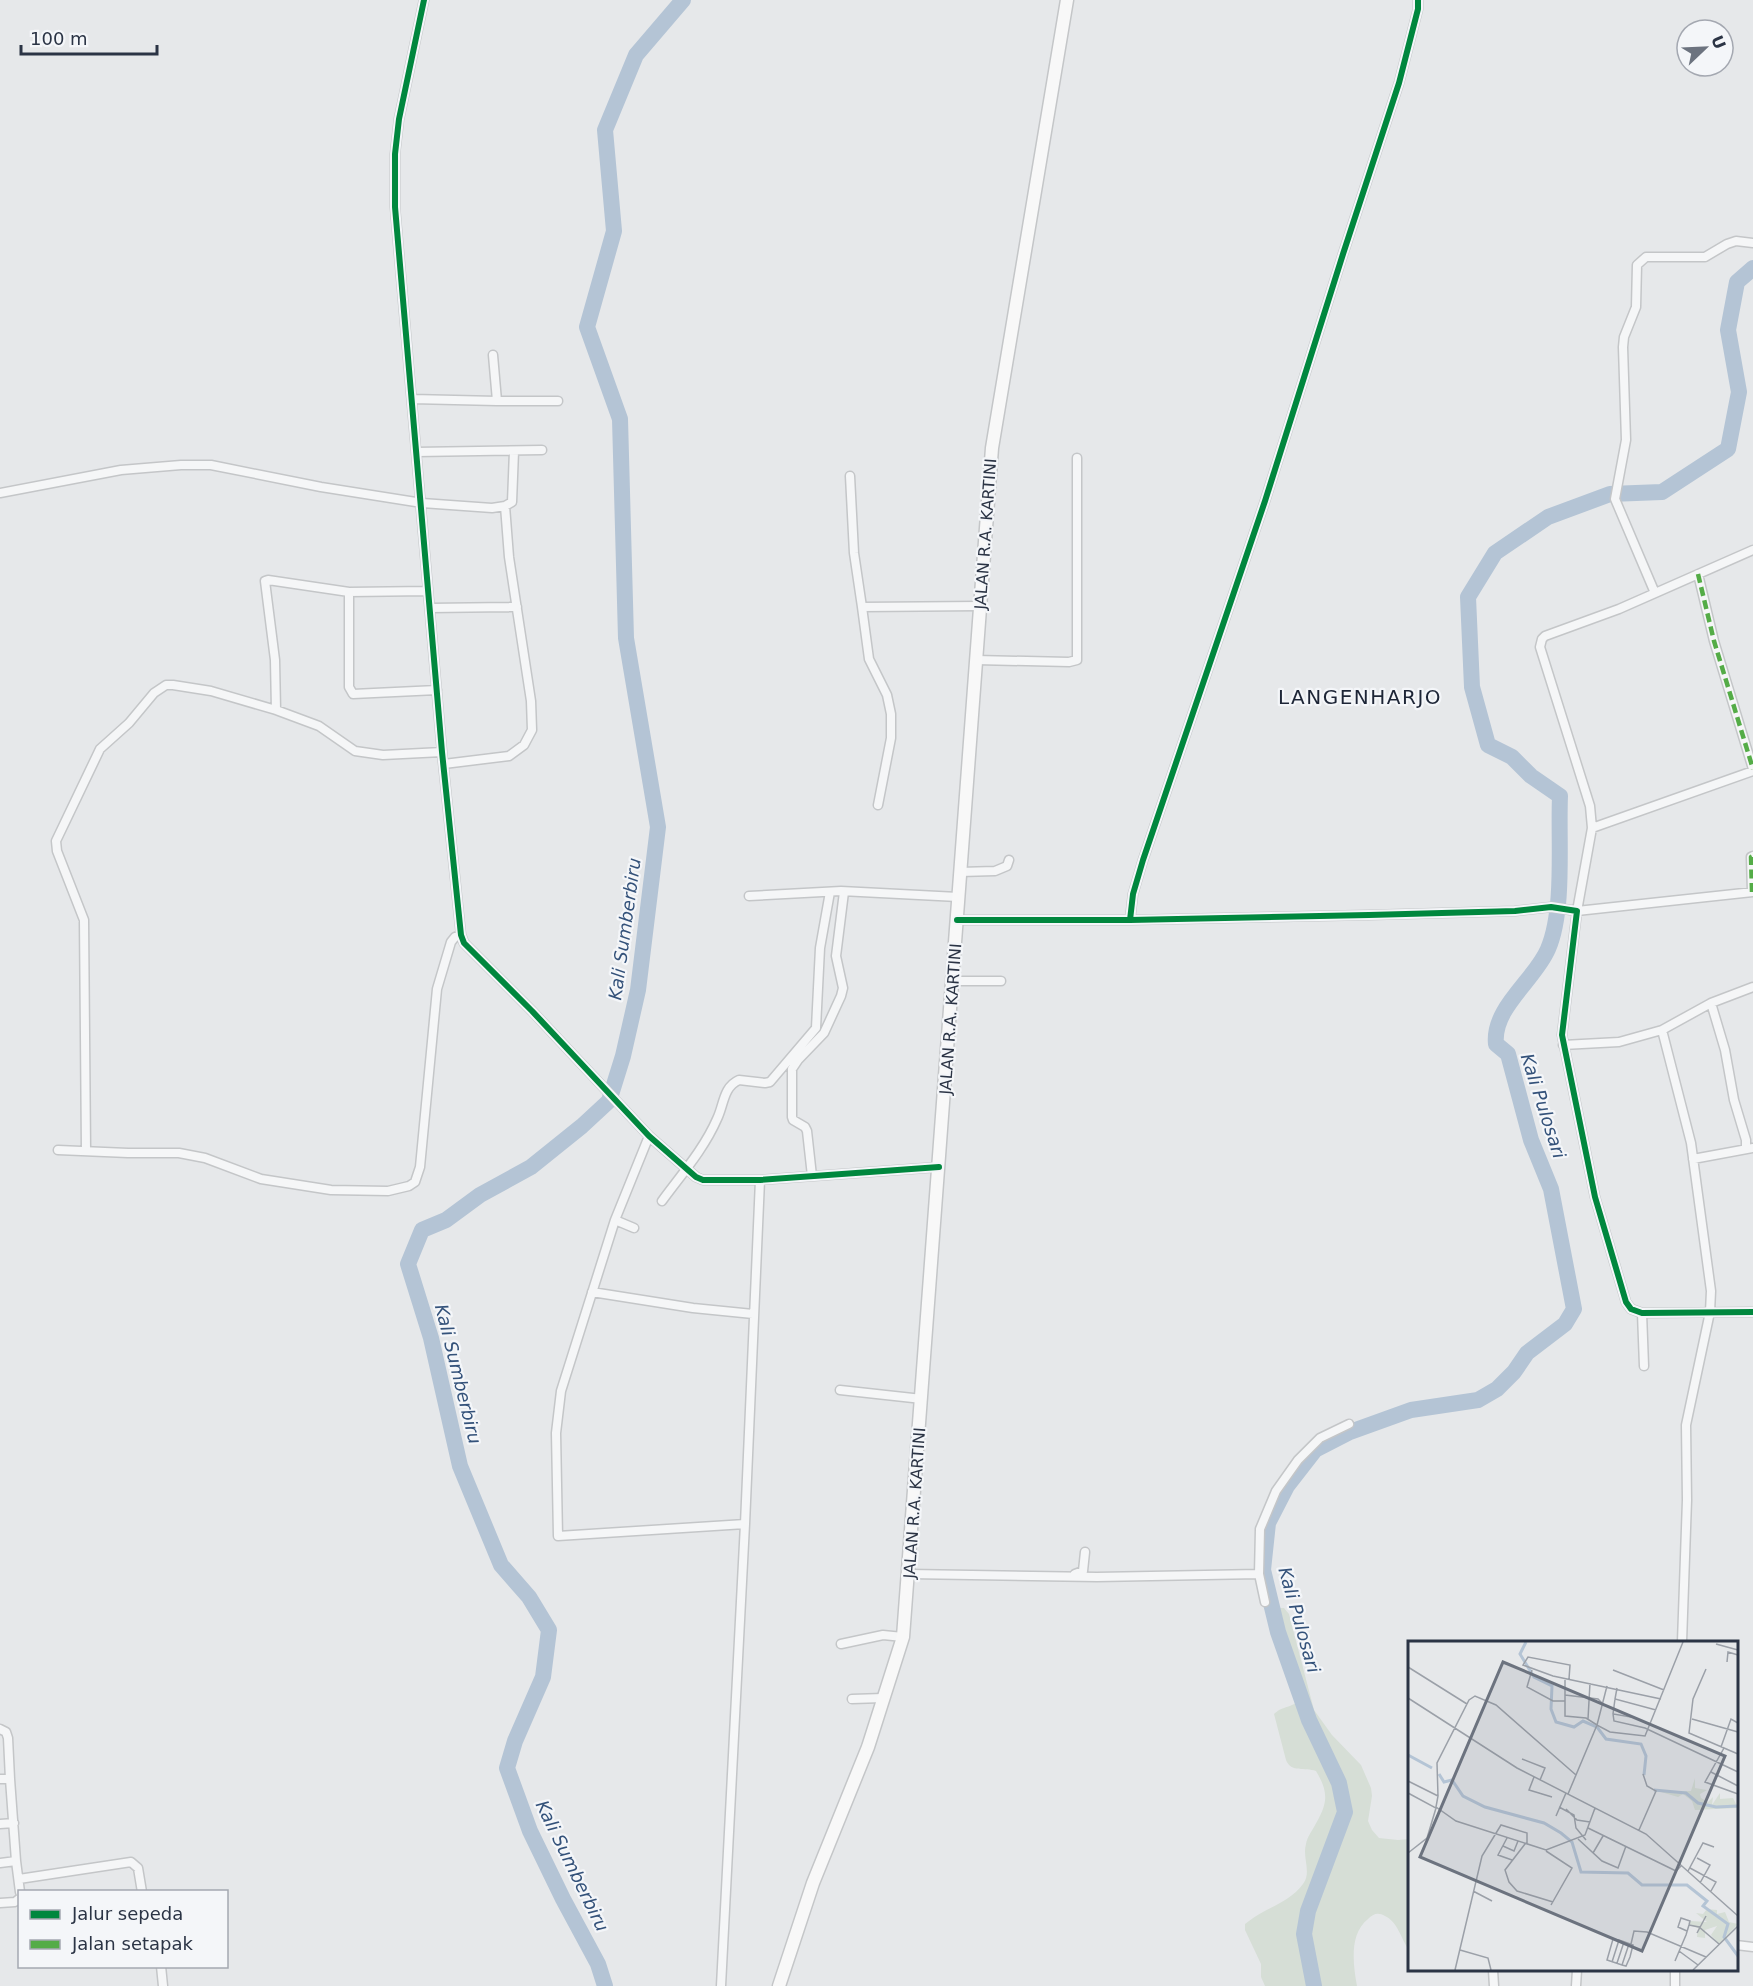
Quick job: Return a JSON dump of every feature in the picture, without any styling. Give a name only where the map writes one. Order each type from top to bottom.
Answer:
[{"type":"main road","name":"JALAN R.A. KARTINI","points":[[779,1986],[813,1883],[868,1747],[903,1637],[992,448],[1067,0]]},
{"type":"street","points":[[424,0],[399,119],[395,154],[395,207],[442,752],[461,935],[464,943],[532,1011],[649,1136],[688,1171],[703,1180],[760,1180],[939,1167]]},
{"type":"street","points":[[1130,920],[1133,894],[1143,860],[1265,501],[1399,83],[1418,9],[1418,0]]},
{"type":"street","points":[[1654,593],[1616,499],[1626,440],[1623,347],[1624,338],[1636,307],[1636,265],[1646,257],[1705,257],[1736,241],[1753,243]]},
{"type":"street","points":[[493,355],[497,401]]},
{"type":"street","points":[[412,399],[558,401]]},
{"type":"street","points":[[416,452],[542,450]]},
{"type":"street","points":[[0,493],[121,471],[181,465],[211,465],[422,504],[492,508],[505,506],[512,502],[514,451]]},
{"type":"street","points":[[976,660],[1069,662],[1077,660],[1077,458]]},
{"type":"street","points":[[850,476],[854,542],[869,659],[887,695],[891,714],[891,738],[878,805]]},
{"type":"street","points":[[444,764],[509,756],[524,745],[530,735],[533,720],[509,557],[505,506]]},
{"type":"street","points":[[1753,550],[1619,609],[1545,636],[1540,643],[1590,806],[1592,828],[1577,911],[1562,1026],[1563,1045],[1595,1197],[1626,1302],[1631,1309],[1642,1313],[1753,1312]]},
{"type":"street","points":[[1592,828],[1753,770],[1714,641],[1698,574]]},
{"type":"street","points":[[276,710],[275,660],[265,581],[349,592],[428,591]]},
{"type":"street","points":[[349,592],[349,687],[353,694],[437,690]]},
{"type":"street","points":[[862,607],[980,606]]},
{"type":"street","points":[[430,608],[516,607]]},
{"type":"street","points":[[86,1149],[84,920],[57,851],[57,837],[98,753],[129,723],[154,693],[163,686],[173,685],[211,691],[276,710],[319,726],[355,751],[383,755],[442,752]]},
{"type":"street","points":[[957,920],[1130,920],[1515,911],[1551,907],[1577,911],[1753,892],[1751,857],[1753,856]]},
{"type":"street","points":[[960,872],[995,871],[1007,866],[1009,860]]},
{"type":"street","points":[[662,1201],[688,1171],[718,1118],[728,1088],[739,1080],[770,1082],[816,1028],[818,965],[837,892]]},
{"type":"street","points":[[812,1176],[807,1131],[805,1126],[793,1120],[792,1117],[792,1069],[824,1033],[841,996],[843,988],[836,956],[837,892]]},
{"type":"street","points":[[748,896],[878,892],[958,897]]},
{"type":"street","points":[[58,1150],[179,1153],[205,1158],[261,1179],[331,1190],[388,1191],[409,1186],[415,1182],[420,1167],[436,989],[451,942],[455,937],[461,935]]},
{"type":"street","points":[[952,981],[1001,981]]},
{"type":"street","points":[[1563,1045],[1619,1042],[1662,1030],[1711,1003],[1753,987]]},
{"type":"street","points":[[1693,1159],[1750,1148],[1728,1074],[1725,1050],[1711,1003]]},
{"type":"street","points":[[816,1028],[824,1033]]},
{"type":"street","points":[[1662,1030],[1693,1159],[1711,1291],[1710,1312],[1686,1425],[1687,1500],[1682,1641]]},
{"type":"street","points":[[649,1136],[592,1292],[561,1391],[557,1410],[558,1536],[745,1524]]},
{"type":"street","points":[[721,1986],[760,1180]]},
{"type":"street","points":[[617,1221],[634,1228]]},
{"type":"street","points":[[592,1292],[693,1308],[753,1314]]},
{"type":"street","points":[[1642,1313],[1644,1366]]},
{"type":"street","points":[[840,1390],[922,1399]]},
{"type":"street","points":[[1264,1602],[1259,1574],[1260,1529],[1275,1491],[1298,1460],[1320,1438],[1349,1424]]},
{"type":"street","points":[[909,1572],[1079,1573],[1083,1571],[1085,1552]]},
{"type":"street","points":[[909,1572],[1097,1577],[1259,1574]]},
{"type":"street","points":[[841,1644],[883,1635],[903,1637]]},
{"type":"street","points":[[852,1699],[883,1698]]},
{"type":"street","points":[[0,1730],[6,1732],[8,1738],[20,1890]]},
{"type":"street","points":[[0,1779],[10,1779]]},
{"type":"street","points":[[0,1824],[14,1823]]},
{"type":"street","points":[[0,1863],[16,1861]]},
{"type":"street","points":[[20,1879],[131,1862],[138,1868],[142,1890]]},
{"type":"street","points":[[0,1904],[18,1900]]},
{"type":"street","points":[[1738,1945],[1753,1947]]},
{"type":"street","points":[[161,1968],[164,1986]]},
{"type":"street","points":[[1493,1971],[1494,1986]]},
{"type":"street","points":[[1576,1986],[1578,1971]]},
{"type":"shaded area","points":[[1278,1608],[1284,1608],[1289,1614],[1314,1710],[1332,1735],[1361,1765],[1371,1788],[1368,1821],[1372,1830],[1379,1838],[1408,1839],[1408,1948],[1396,1926],[1389,1919],[1380,1914],[1372,1916],[1362,1925],[1355,1941],[1354,1968],[1357,1986],[1265,1986],[1261,1977],[1261,1964],[1245,1930],[1245,1924],[1291,1896],[1303,1884],[1307,1875],[1305,1849],[1309,1835],[1322,1812],[1325,1799],[1323,1786],[1316,1771],[1291,1767],[1286,1760],[1274,1714],[1301,1698],[1273,1612]]},
{"type":"waterway","name":"Kali Sumberbiru","points":[[605,1986],[598,1964],[530,1831],[507,1768],[515,1741],[543,1677],[549,1630],[529,1597],[501,1565],[460,1466],[431,1338],[408,1264],[422,1230],[446,1220],[480,1195],[531,1167],[609,1101],[623,1056],[638,990],[658,827],[626,638],[620,419],[587,327],[614,231],[605,130],[636,55],[683,0]]},
{"type":"waterway","name":"Kali Pulosari","points":[[1314,1986],[1304,1934],[1308,1911],[1345,1812],[1339,1783],[1309,1720],[1278,1632],[1263,1570],[1268,1523],[1287,1486],[1315,1450],[1350,1432],[1411,1410],[1478,1400],[1497,1389],[1514,1372],[1527,1353],[1565,1324],[1574,1309],[1551,1189],[1531,1140],[1508,1054],[1496,1044],[1497,1031],[1507,1006],[1542,961],[1553,933],[1559,895],[1560,796],[1531,776],[1512,757],[1488,745],[1472,687],[1468,597],[1495,553],[1548,517],[1610,494],[1662,492],[1728,449],[1739,392],[1728,330],[1737,282],[1753,268]]},
{"type":"marked path","points":[[1698,574],[1714,641],[1753,769]]},
{"type":"marked path","points":[[1752,892],[1751,857],[1753,856]]},
{"type":"cycle path","points":[[424,0],[399,119],[395,154],[395,207],[442,752],[461,935],[464,943],[532,1011],[649,1136],[696,1177],[703,1180],[760,1180],[939,1167]]},
{"type":"cycle path","points":[[1130,920],[1133,894],[1143,860],[1265,501],[1399,83],[1418,9],[1418,0]]},
{"type":"cycle path","points":[[957,920],[1130,920],[1369,915],[1515,911],[1551,907],[1577,911],[1562,1035],[1595,1197],[1626,1302],[1631,1309],[1642,1313],[1753,1312]]},
{"type":"district","name":"LANGENHARJO","points":[[1360,697]]}]
